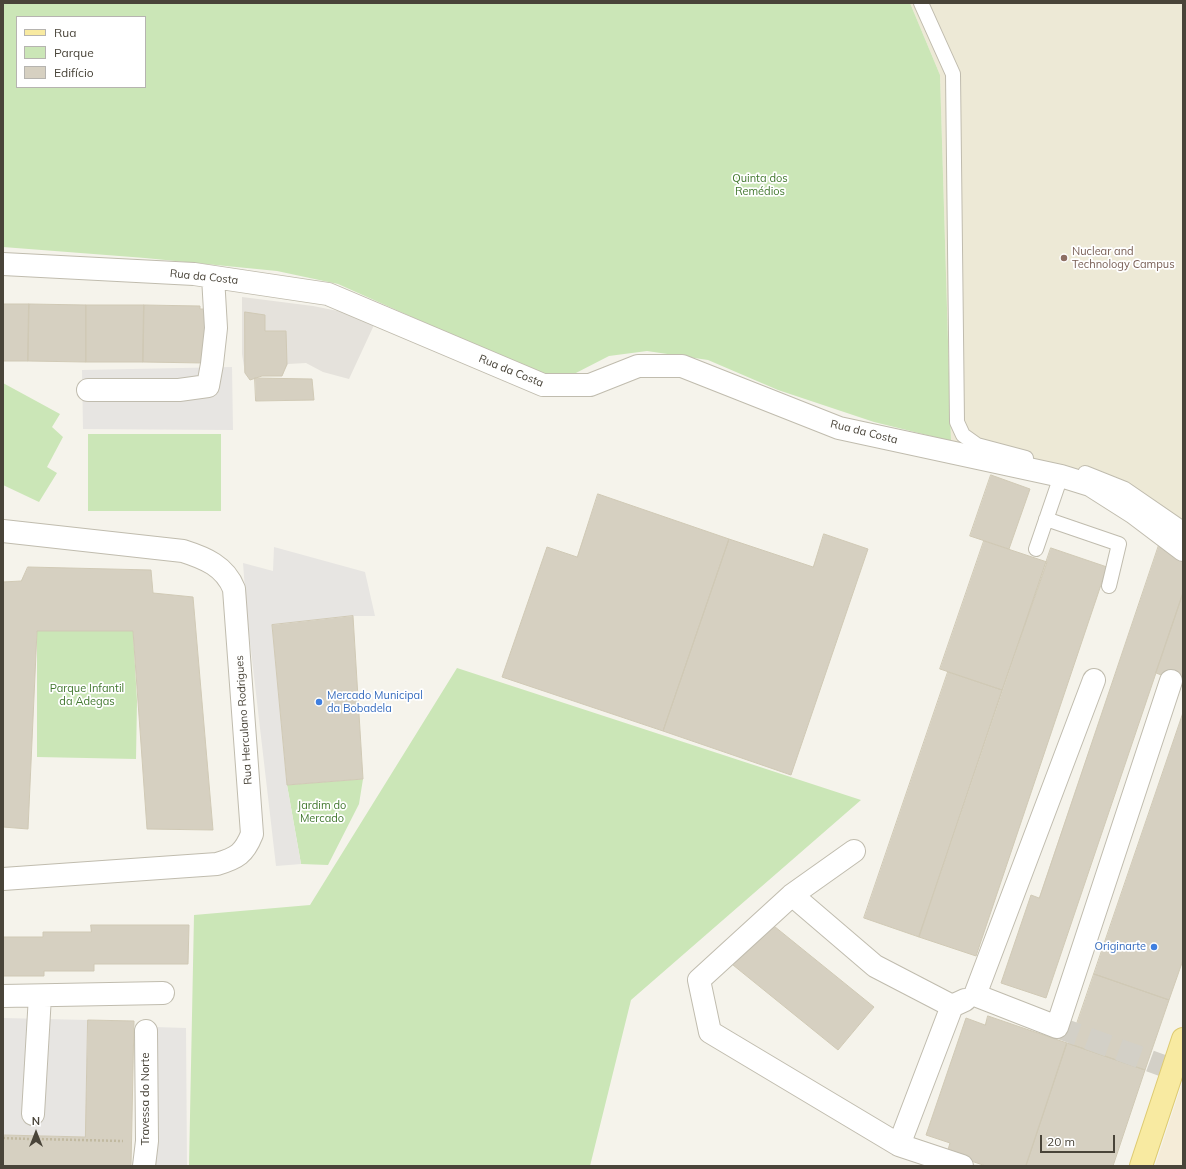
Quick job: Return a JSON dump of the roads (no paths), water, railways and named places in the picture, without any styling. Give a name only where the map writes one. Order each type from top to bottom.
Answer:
[{"type":"main road","points":[[1141,1166],[1183,1038]]},
{"type":"street","name":"Rua da Costa","points":[[3,264],[194,274],[328,294],[543,385],[590,385],[638,366],[682,366],[839,428],[1061,476],[1090,485],[1134,512],[1183,550]]},
{"type":"street","points":[[88,390],[179,390],[208,386],[216,328],[213,277]]},
{"type":"street","name":"Rua Herculano Rodrigues","points":[[3,531],[183,551],[197,555],[225,572],[234,589],[252,834],[248,845],[233,860],[217,864],[3,879]]},
{"type":"street","points":[[899,1145],[952,1006],[975,995],[1094,680]]},
{"type":"street","points":[[975,995],[1057,1027],[1171,681]]},
{"type":"street","points":[[854,851],[792,896],[699,980],[710,1032],[899,1145],[962,1166]]},
{"type":"street","points":[[792,896],[875,966],[952,1006]]},
{"type":"street","points":[[3,996],[163,993]]},
{"type":"street","points":[[33,1114],[40,996]]},
{"type":"street","name":"Travessa do Norte","points":[[144,1166],[147,1141],[146,1031]]},
{"type":"lane","points":[[921,3],[953,74],[957,422],[963,435],[977,445],[1090,475],[1125,489],[1183,529]]},
{"type":"lane","points":[[1036,550],[1061,476]]},
{"type":"lane","points":[[1046,519],[1119,544],[1109,586]]},
{"type":"tunnel","points":[[1057,1027],[1172,1069]]},
{"type":"place","name":"Nuclear and Technology Campus","points":[[1064,258]]},
{"type":"place","name":"Mercado Municipal da Bobadela","points":[[319,702]]},
{"type":"place","name":"Originarte","points":[[1154,947]]},
{"type":"park label","name":"Quinta dos Remédios","points":[[760,185]]},
{"type":"park label","name":"Parque Infantil da Adegas","points":[[87,695]]},
{"type":"park label","name":"Jardim do Mercado","points":[[322,812]]}]
